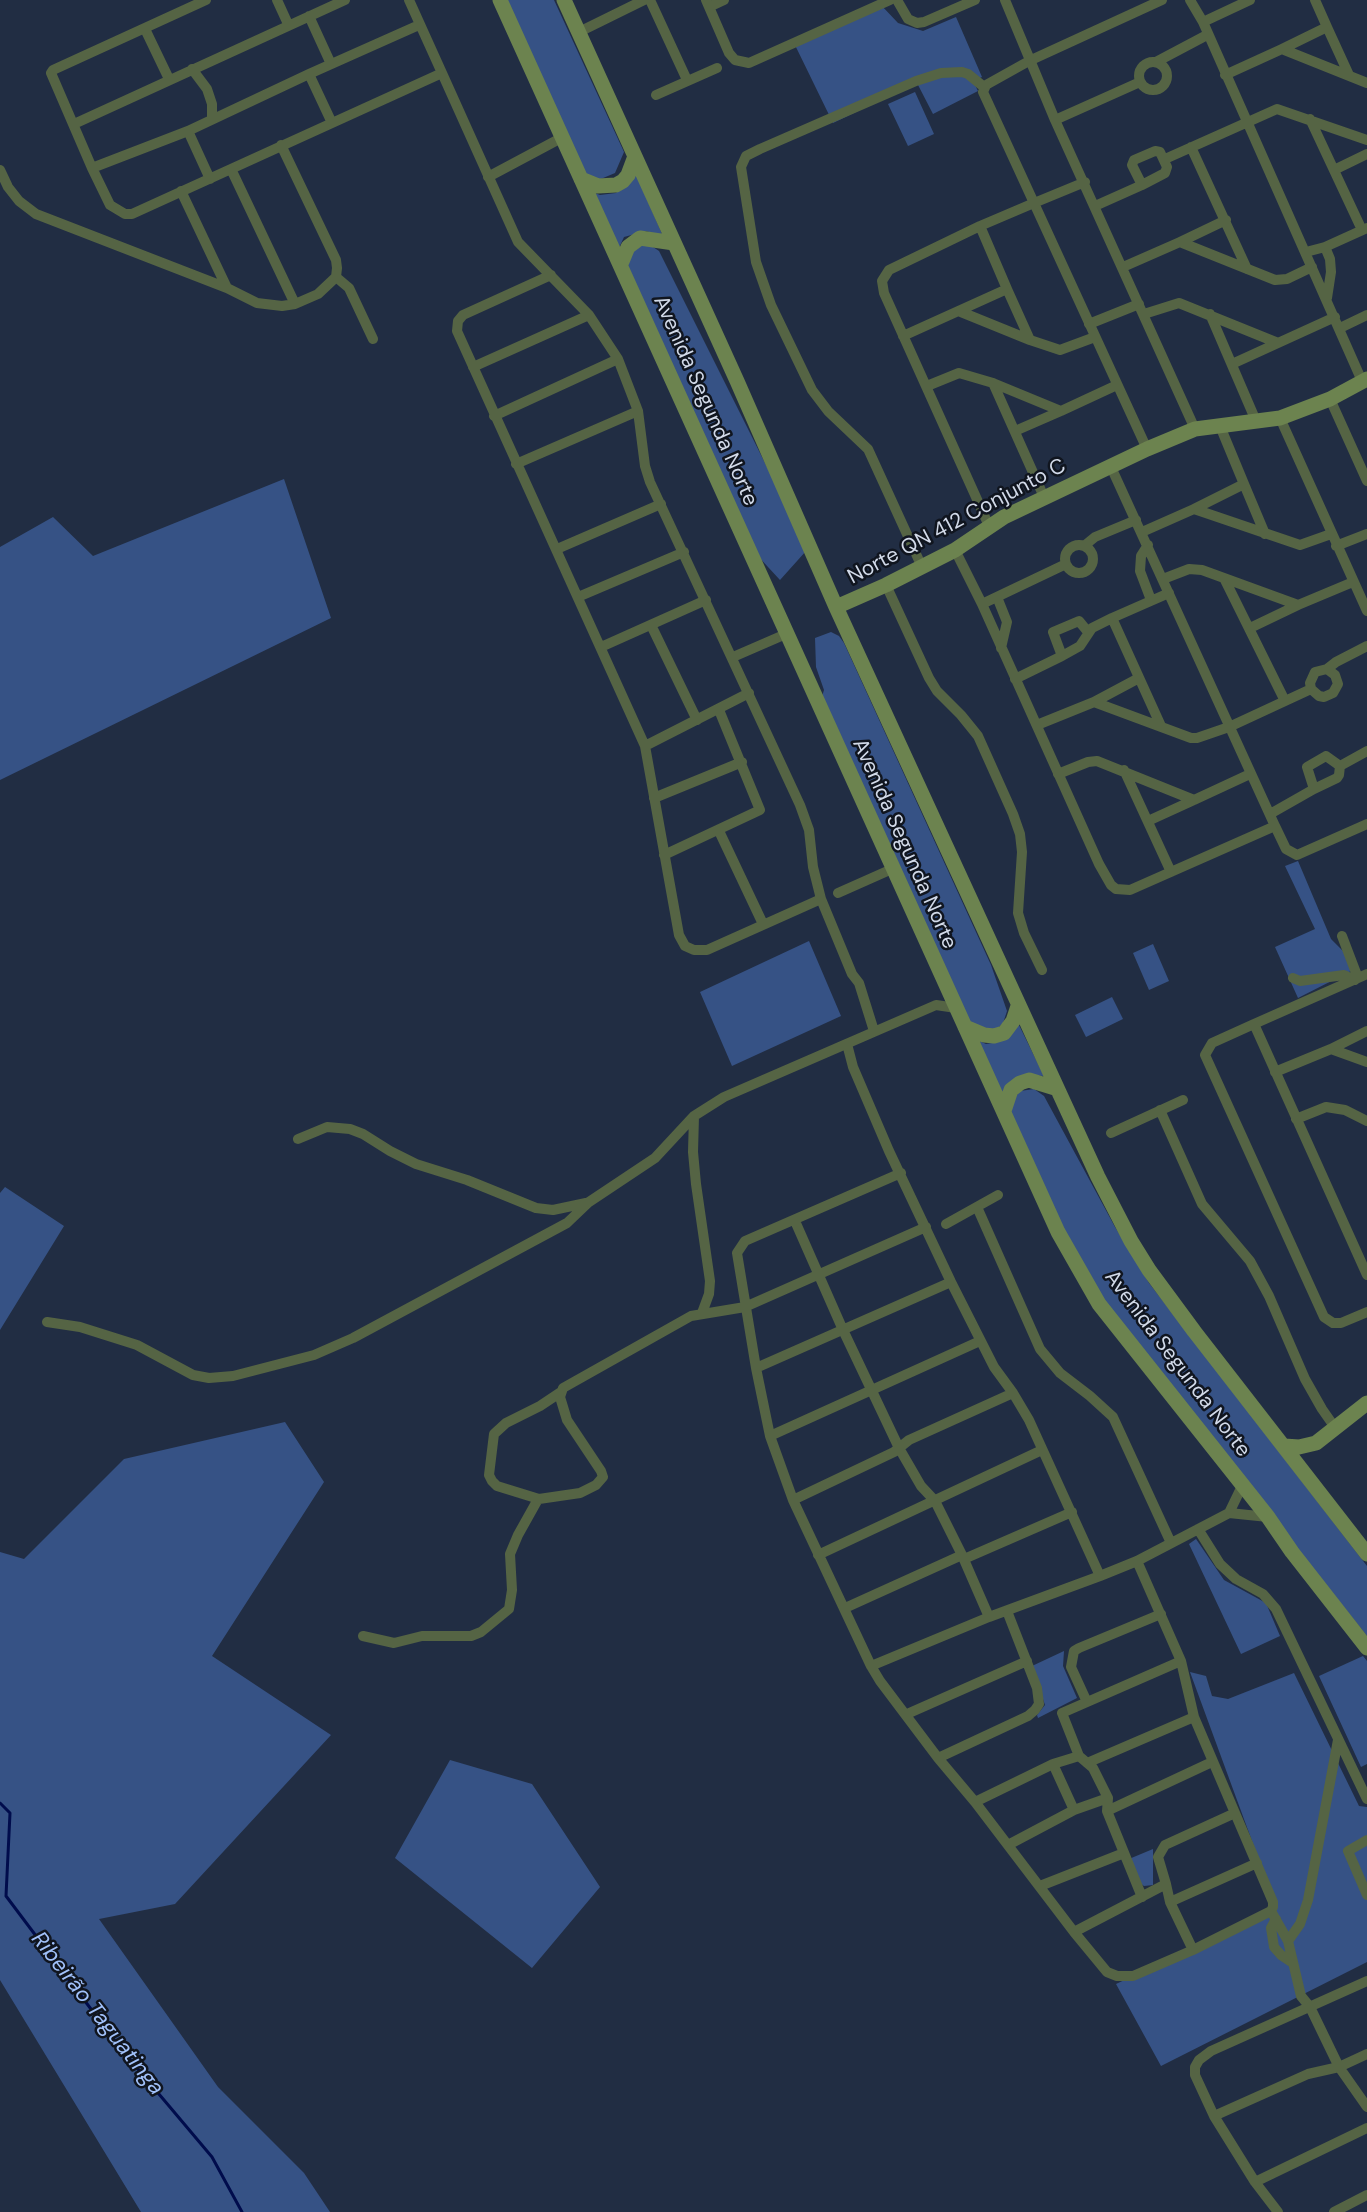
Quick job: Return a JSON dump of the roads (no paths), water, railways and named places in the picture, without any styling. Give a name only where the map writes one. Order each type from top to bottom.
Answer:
[{"type":"main road","name":"Avenida Segunda Norte","points":[[500,0],[1058,1232],[1100,1304],[1268,1517],[1292,1552],[1367,1648]]},
{"type":"main road","name":"Avenida Segunda Norte","points":[[564,0],[836,608],[1055,1088],[1131,1241],[1147,1267],[1194,1331],[1367,1554]]},
{"type":"main road","points":[[581,179],[598,186],[616,185],[623,182],[628,175],[634,159]]},
{"type":"main road","points":[[621,264],[628,247],[640,238],[647,237],[674,243]]},
{"type":"main road","name":"Norte QN 412 Conjunto C","points":[[836,608],[955,550],[989,526],[1044,497],[1147,449],[1195,429],[1280,418],[1330,399],[1365,380]]},
{"type":"main road","points":[[965,1027],[984,1035],[994,1036],[1004,1033],[1013,1021],[1018,1006]]},
{"type":"main road","points":[[1004,1111],[1011,1090],[1020,1083],[1029,1080],[1055,1088]]},
{"type":"main road","points":[[1284,1446],[1299,1447],[1316,1443],[1367,1403]]},
{"type":"main road","points":[[1303,1472],[1308,1456],[1316,1443]]},
{"type":"street","points":[[205,0],[53,70],[52,76],[110,205],[125,214],[132,214],[442,73]]},
{"type":"street","points":[[277,0],[288,24]]},
{"type":"street","points":[[74,124],[288,24],[345,0]]},
{"type":"street","points":[[409,0],[518,242],[589,315],[618,359],[638,411],[645,466],[650,482],[750,693],[806,818],[813,867],[821,899],[852,974],[859,983],[874,1031]]},
{"type":"street","points":[[578,33],[644,0]]},
{"type":"street","points":[[650,0],[687,80]]},
{"type":"street","points":[[724,0],[707,3],[729,53],[735,60],[749,63],[890,0]]},
{"type":"street","points":[[897,0],[908,19],[917,23],[975,0]]},
{"type":"street","points":[[1005,0],[1029,62],[1195,429]]},
{"type":"street","points":[[984,87],[1029,62],[1162,0]]},
{"type":"street","points":[[1190,0],[1203,22],[1225,75],[1365,380]]},
{"type":"street","points":[[1203,22],[1250,0]]},
{"type":"street","points":[[1315,0],[1348,75]]},
{"type":"street","points":[[309,16],[331,64]]},
{"type":"street","points":[[92,168],[188,131],[419,25]]},
{"type":"street","points":[[1225,75],[1327,27]]},
{"type":"street","points":[[145,29],[170,79]]},
{"type":"street","points":[[1156,62],[1164,67],[1167,78],[1162,87],[1152,91],[1140,82],[1139,74],[1143,66],[1156,62],[1208,35]]},
{"type":"street","points":[[1282,49],[1367,83]]},
{"type":"street","points":[[656,95],[717,68]]},
{"type":"street","points":[[192,69],[207,89],[212,104],[212,119]]},
{"type":"street","points":[[922,567],[868,449],[828,411],[812,390],[771,305],[756,262],[741,167],[742,161],[753,153],[916,81],[941,73],[962,72],[984,87]]},
{"type":"street","points":[[309,74],[332,123]]},
{"type":"street","points":[[1055,120],[1140,82]]},
{"type":"street","points":[[984,87],[983,92],[1147,449]]},
{"type":"street","points":[[1165,159],[1276,109],[1367,140]]},
{"type":"street","points":[[1306,252],[1325,247],[1365,229],[1310,119]]},
{"type":"street","points":[[188,131],[210,178]]},
{"type":"street","points":[[488,177],[563,137]]},
{"type":"street","points":[[0,170],[8,187],[19,201],[36,214],[227,288],[257,303],[271,306],[295,304],[318,294],[336,277],[336,260],[281,146]]},
{"type":"street","points":[[1191,147],[1247,269]]},
{"type":"street","points":[[1095,206],[1142,185],[1166,173],[1165,159],[1160,152],[1155,151],[1134,160],[1132,165],[1142,185]]},
{"type":"street","points":[[1334,170],[1367,154]]},
{"type":"street","points":[[231,169],[295,304]]},
{"type":"street","points":[[989,526],[882,286],[885,274],[934,247],[1085,182]]},
{"type":"street","points":[[182,191],[227,288]]},
{"type":"street","points":[[1123,267],[1226,220]]},
{"type":"street","points":[[980,226],[1030,340]]},
{"type":"street","points":[[1180,242],[1266,277],[1281,280],[1312,267]]},
{"type":"street","points":[[1325,247],[1330,259],[1331,272],[1327,298]]},
{"type":"street","points":[[551,275],[463,315],[458,321],[457,331],[645,746],[679,935],[685,946],[694,950],[707,950],[821,899]]},
{"type":"street","points":[[336,277],[351,291],[373,339]]},
{"type":"street","points":[[903,336],[961,312],[1007,289]]},
{"type":"street","points":[[1089,324],[1142,309],[1179,303],[1278,343]]},
{"type":"street","points":[[961,312],[1060,350],[1095,337]]},
{"type":"street","points":[[1210,314],[1256,421]]},
{"type":"street","points":[[474,367],[589,315]]},
{"type":"street","points":[[1340,328],[1367,315]]},
{"type":"street","points":[[1232,364],[1335,317]]},
{"type":"street","points":[[494,416],[618,359]]},
{"type":"street","points":[[927,386],[956,373],[993,383],[1061,411]]},
{"type":"street","points":[[993,383],[1044,497]]},
{"type":"street","points":[[1015,431],[1117,385]]},
{"type":"street","points":[[1330,399],[1363,463],[1367,481]]},
{"type":"street","points":[[516,464],[638,411]]},
{"type":"street","points":[[1280,418],[1367,611]]},
{"type":"street","points":[[1220,426],[1265,534]]},
{"type":"street","points":[[1111,467],[1286,849],[1297,855],[1367,824]]},
{"type":"street","points":[[1142,532],[1244,484]]},
{"type":"street","points":[[557,549],[661,504]]},
{"type":"street","points":[[1194,509],[1300,545],[1331,534]]},
{"type":"street","points":[[1084,546],[1092,555],[1092,561],[1086,571],[1075,572],[1066,564],[1065,559],[1069,549],[1073,546],[1084,546],[1095,537],[1136,520]]},
{"type":"street","points":[[1336,546],[1367,534]]},
{"type":"street","points":[[1148,545],[1142,556],[1140,571],[1152,600]]},
{"type":"street","points":[[955,550],[1111,885],[1116,889],[1130,890],[1275,826]]},
{"type":"street","points":[[578,597],[684,552]]},
{"type":"street","points":[[982,604],[1066,564]]},
{"type":"street","points":[[1163,579],[1189,569],[1202,570],[1298,605]]},
{"type":"street","points":[[1224,578],[1284,700]]},
{"type":"street","points":[[1250,628],[1353,582]]},
{"type":"street","points":[[886,585],[929,678],[937,691],[978,736],[1013,814],[1020,834],[1022,852],[1018,914],[1024,933],[1042,970]]},
{"type":"street","points":[[1015,679],[1080,646],[1092,628],[1169,593]]},
{"type":"street","points":[[997,597],[1007,622],[1001,648]]},
{"type":"street","points":[[602,647],[706,600]]},
{"type":"street","points":[[1112,618],[1161,726]]},
{"type":"street","points":[[1062,656],[1053,632],[1079,621],[1088,632]]},
{"type":"street","points":[[651,625],[697,720]]},
{"type":"street","points":[[733,657],[786,634]]},
{"type":"street","points":[[1327,669],[1332,671],[1338,679],[1333,693],[1324,697],[1314,693],[1311,689],[1310,683],[1315,672],[1327,669],[1367,646]]},
{"type":"street","points":[[1037,725],[1094,702],[1140,678]]},
{"type":"street","points":[[1094,702],[1191,738],[1197,738],[1229,727],[1311,689]]},
{"type":"street","points":[[645,746],[750,693]]},
{"type":"street","points":[[664,855],[760,810],[719,710]]},
{"type":"street","points":[[1340,766],[1367,751]]},
{"type":"street","points":[[1314,789],[1306,768],[1308,765],[1326,756],[1340,766]]},
{"type":"street","points":[[1058,774],[1093,760],[1124,770],[1194,800]]},
{"type":"street","points":[[654,798],[741,762]]},
{"type":"street","points":[[1270,814],[1337,778],[1340,766]]},
{"type":"street","points":[[1124,770],[1171,872]]},
{"type":"street","points":[[1148,821],[1250,774]]},
{"type":"street","points":[[719,831],[763,924]]},
{"type":"street","points":[[838,893],[892,869]]},
{"type":"street","points":[[1342,936],[1362,979]]},
{"type":"street","points":[[1293,978],[1300,981],[1344,975],[1362,979]]},
{"type":"street","points":[[1362,979],[1212,1043],[1205,1055],[1324,1317],[1333,1323],[1341,1323],[1367,1311]]},
{"type":"street","points":[[936,1005],[946,987]]},
{"type":"street","points":[[46,1322],[80,1327],[138,1346],[193,1375],[209,1378],[233,1376],[314,1355],[353,1338],[567,1223],[589,1202],[655,1158],[694,1116],[724,1097],[936,1005],[956,1008]]},
{"type":"street","points":[[1254,1024],[1296,1119],[1362,1252],[1367,1275]]},
{"type":"street","points":[[1275,1072],[1367,1031]]},
{"type":"street","points":[[847,1044],[853,1067],[886,1144],[951,1282],[994,1367],[1029,1420],[1100,1576]]},
{"type":"street","points":[[1331,1048],[1367,1062]]},
{"type":"street","points":[[1111,1132],[1183,1100]]},
{"type":"street","points":[[1296,1119],[1326,1107],[1345,1110],[1366,1122]]},
{"type":"street","points":[[1160,1110],[1202,1203],[1250,1261],[1269,1296],[1305,1379],[1336,1429]]},
{"type":"street","points":[[694,1116],[693,1152],[696,1184],[710,1281],[709,1294],[702,1312]]},
{"type":"street","points":[[298,1138],[327,1127],[350,1129],[378,1141],[390,1151],[416,1164],[458,1176],[536,1208],[553,1210],[572,1208],[589,1202]]},
{"type":"street","points":[[901,1173],[745,1241],[737,1253],[770,1436],[793,1500],[871,1666],[880,1682],[938,1758],[1107,1972],[1117,1976],[1133,1976],[1273,1915]]},
{"type":"street","points":[[946,1224],[999,1195]]},
{"type":"street","points":[[977,1207],[1040,1349],[1060,1373],[1113,1417],[1171,1543]]},
{"type":"street","points":[[795,1221],[899,1448],[913,1474],[935,1501],[989,1617]]},
{"type":"street","points":[[561,1392],[560,1397],[567,1420],[601,1471],[603,1478],[596,1485],[580,1493],[539,1499],[497,1486],[489,1475],[494,1434],[506,1423],[540,1406],[561,1392],[563,1388],[680,1321],[702,1312],[745,1307],[926,1227]]},
{"type":"street","points":[[756,1368],[951,1282]]},
{"type":"street","points":[[770,1436],[980,1341]]},
{"type":"street","points":[[793,1500],[899,1448],[909,1440],[1013,1393]]},
{"type":"street","points":[[818,1555],[1042,1450]]},
{"type":"street","points":[[1229,1513],[1243,1485]]},
{"type":"street","points":[[363,1636],[394,1643],[422,1636],[471,1636],[481,1632],[502,1616],[510,1605],[512,1590],[510,1554],[539,1499]]},
{"type":"street","points":[[844,1608],[1072,1512]]},
{"type":"street","points":[[871,1666],[989,1617],[1137,1561],[1229,1513],[1268,1517]]},
{"type":"street","points":[[1198,1529],[1220,1564],[1236,1579],[1263,1594],[1276,1609],[1367,1799]]},
{"type":"street","points":[[1137,1561],[1181,1661],[1194,1717],[1273,1902],[1271,1928],[1274,1947],[1293,1963]]},
{"type":"street","points":[[938,1758],[1028,1716],[1035,1710],[1039,1698],[1007,1611]]},
{"type":"street","points":[[1087,1702],[1071,1667],[1070,1662],[1074,1651],[1161,1614]]},
{"type":"street","points":[[906,1714],[1027,1661]]},
{"type":"street","points":[[1142,1897],[1107,1811],[1108,1798],[1093,1768],[1083,1759],[1062,1713],[1181,1661]]},
{"type":"street","points":[[975,1802],[1053,1764],[1083,1759],[1194,1717]]},
{"type":"street","points":[[1288,1941],[1300,1924],[1308,1900],[1338,1740]]},
{"type":"street","points":[[1107,1811],[1212,1762]]},
{"type":"street","points":[[1053,1764],[1074,1810]]},
{"type":"street","points":[[1008,1845],[1074,1810],[1108,1798]]},
{"type":"street","points":[[1193,1950],[1170,1902],[1158,1857],[1165,1845],[1235,1813]]},
{"type":"street","points":[[1367,1840],[1348,1851],[1367,1895]]},
{"type":"street","points":[[1040,1886],[1124,1853]]},
{"type":"street","points":[[1170,1902],[1257,1863]]},
{"type":"street","points":[[1074,1932],[1166,1884]]},
{"type":"street","points":[[1273,1915],[1288,1941],[1301,1996],[1310,2007],[1339,2067],[1367,2107]]},
{"type":"street","points":[[1278,2212],[1255,2182],[1214,2116],[1195,2075],[1195,2067],[1199,2060],[1211,2051],[1367,1981]]},
{"type":"street","points":[[1214,2116],[1308,2074],[1339,2067],[1367,2054]]},
{"type":"street","points":[[1255,2182],[1367,2128]]},
{"type":"street","points":[[1334,2212],[1367,2195]]},
{"type":"waterway","name":"Ribeirão Taguatinga","points":[[0,1803],[10,1813],[6,1896],[121,2049],[212,2157],[242,2212]]}]
